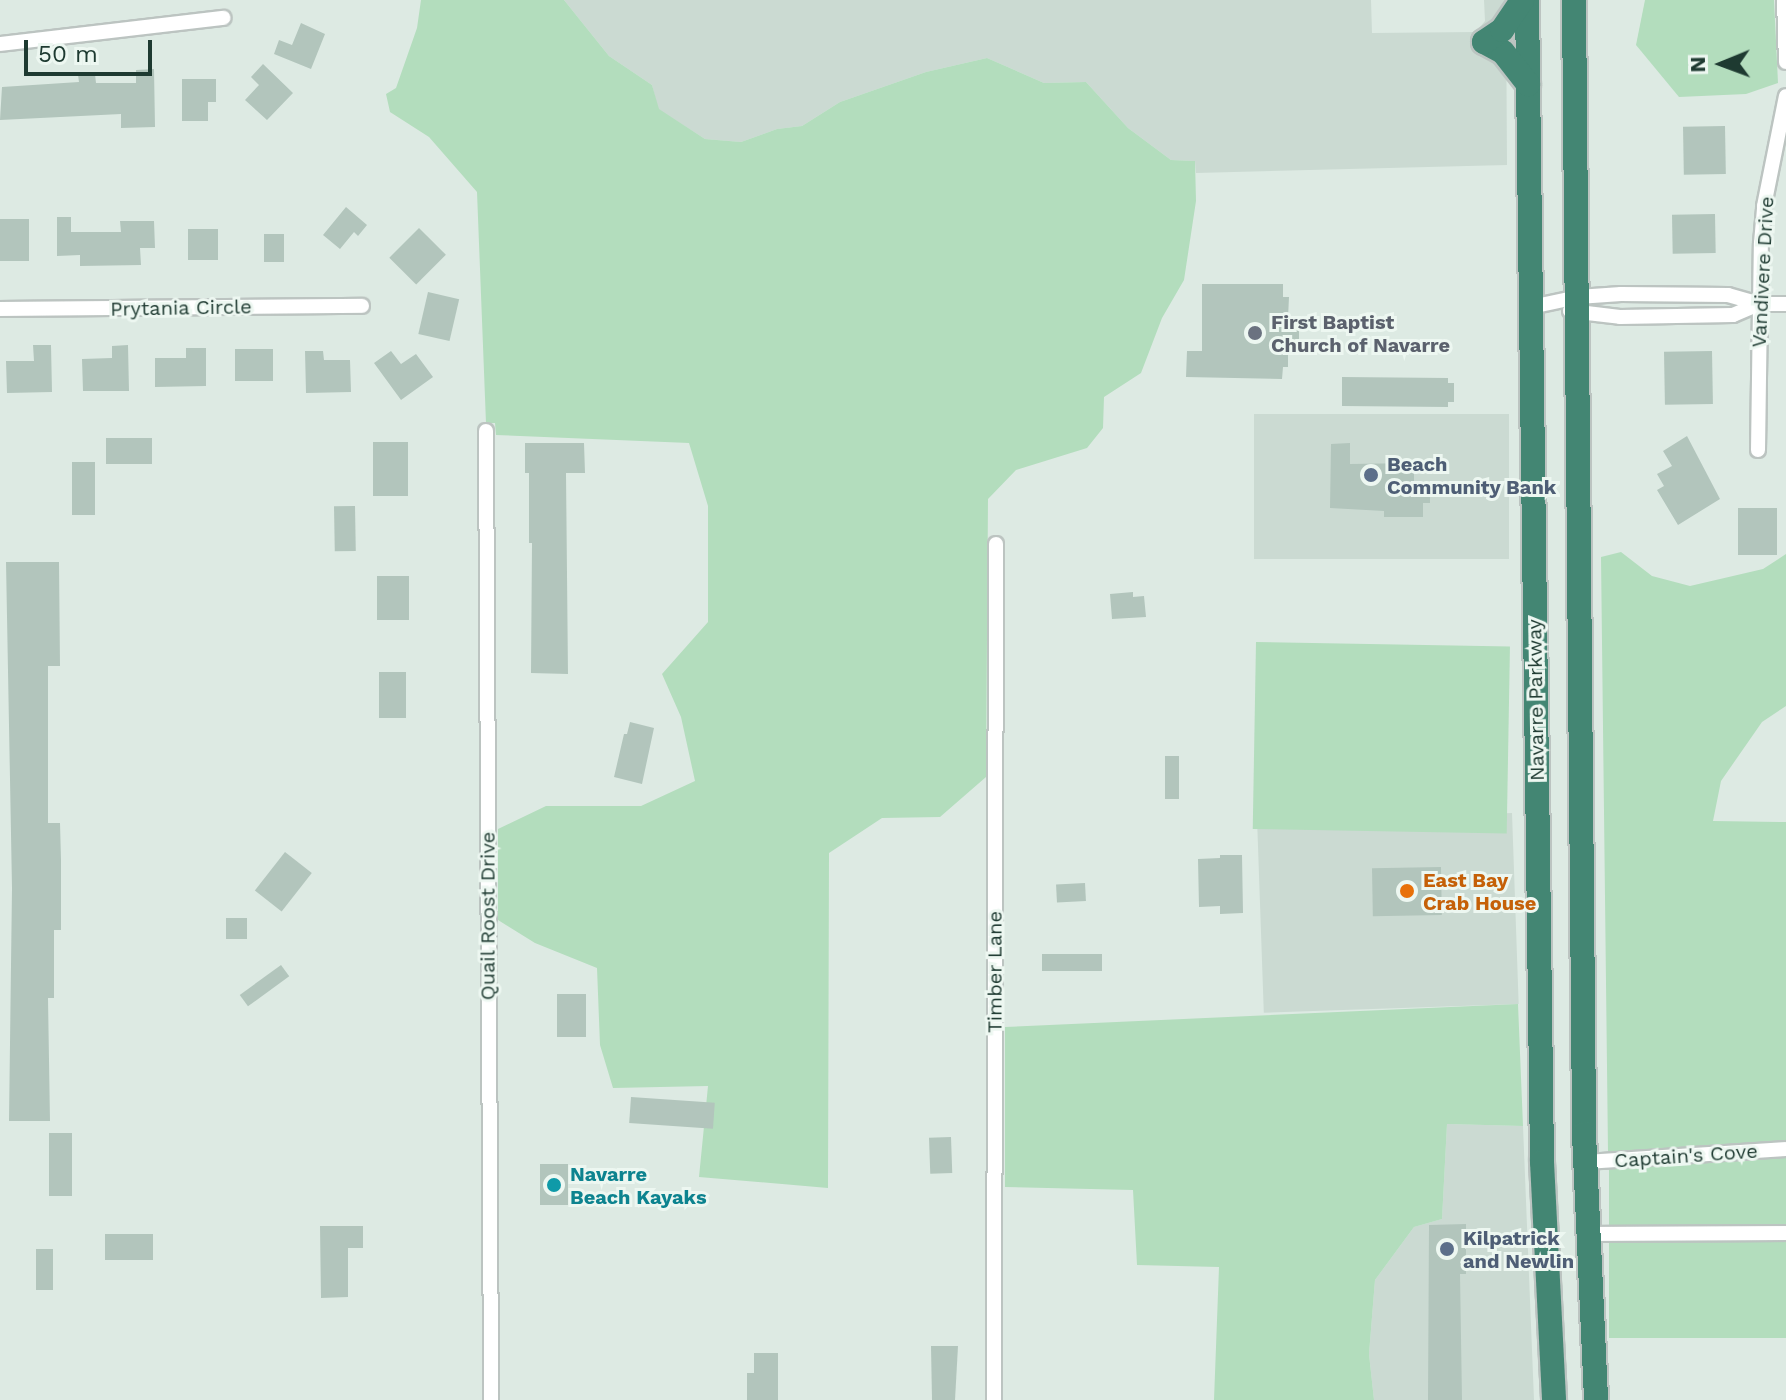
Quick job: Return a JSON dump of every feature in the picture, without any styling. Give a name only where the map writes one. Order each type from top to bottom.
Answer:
[{"type":"highway","name":"Navarre Parkway","points":[[1524,0],[1528,84],[1542,1162],[1554,1400]]},
{"type":"highway","points":[[1524,0],[1502,30],[1484,42],[1503,52],[1528,84]]},
{"type":"highway","points":[[1574,0],[1585,1162],[1596,1400]]},
{"type":"street","points":[[1784,0],[1786,62]]},
{"type":"street","points":[[0,44],[223,18]]},
{"type":"street","name":"Vandivere Drive","points":[[1758,450],[1759,304],[1764,206],[1786,96]]},
{"type":"street","points":[[1531,307],[1728,295],[1759,304],[1786,304]]},
{"type":"street","points":[[1578,304],[1620,317],[1733,315],[1759,304]]},
{"type":"street","name":"Prytania Circle","points":[[0,309],[362,306]]},
{"type":"street","name":"Quail Roost Drive","points":[[486,431],[491,1400]]},
{"type":"street","name":"Timber Lane","points":[[994,1400],[996,544]]},
{"type":"street","name":"Captain's Cove","points":[[1585,1162],[1786,1149]]},
{"type":"street","points":[[1588,1234],[1786,1233]]},
{"type":"shaded area","points":[[564,0],[1371,0],[1372,33],[1476,32],[1485,21],[1484,0],[1506,0],[1507,165],[1196,173],[1195,161],[1171,160],[1128,128],[1086,82],[1044,83],[987,58],[926,72],[840,102],[802,126],[777,129],[741,142],[705,139],[658,109],[652,85],[609,56]]},
{"type":"shaded area","points":[[1254,414],[1509,414],[1509,559],[1254,559]]},
{"type":"shaded area","points":[[1512,813],[1519,1004],[1264,1013],[1257,822]]},
{"type":"shaded area","points":[[1447,1124],[1523,1126],[1534,1400],[1374,1400],[1369,1354],[1375,1280],[1414,1227],[1442,1219]]},
{"type":"green space","points":[[421,0],[564,0],[609,56],[652,85],[659,109],[705,139],[741,142],[777,129],[802,126],[840,102],[926,72],[987,58],[1044,83],[1086,82],[1128,128],[1171,160],[1195,161],[1196,201],[1184,280],[1162,318],[1141,373],[1104,397],[1103,428],[1087,448],[1016,470],[988,499],[986,777],[940,817],[882,818],[829,853],[828,1188],[699,1177],[708,1086],[613,1088],[600,1045],[597,968],[535,943],[498,920],[498,829],[546,806],[641,806],[695,781],[681,717],[662,674],[708,622],[708,506],[689,443],[496,435],[495,423],[486,423],[477,192],[429,137],[390,112],[386,94],[396,88],[417,28]]},
{"type":"green space","points":[[1645,0],[1774,0],[1778,83],[1746,94],[1679,97],[1636,45]]},
{"type":"green space","points":[[1621,552],[1652,576],[1690,586],[1763,569],[1786,554],[1786,706],[1762,722],[1721,781],[1713,821],[1786,822],[1786,1141],[1608,1152],[1601,557]]},
{"type":"green space","points":[[1256,642],[1510,646],[1507,833],[1253,829]]},
{"type":"green space","points":[[1518,1004],[1523,1126],[1447,1124],[1442,1219],[1414,1227],[1375,1280],[1369,1354],[1374,1400],[1214,1400],[1219,1267],[1137,1265],[1133,1190],[1005,1187],[1005,1027]]},
{"type":"green space","points":[[1609,1158],[1786,1158],[1786,1338],[1609,1338]]},
{"type":"building","points":[[301,23],[325,34],[311,69],[274,54],[279,40],[292,45]]},
{"type":"building","points":[[263,64],[293,93],[267,120],[245,100],[259,85],[251,77]]},
{"type":"building","points":[[154,69],[155,127],[121,128],[121,114],[0,120],[2,87],[79,82],[78,75],[95,74],[96,83],[136,83],[136,70]]},
{"type":"building","points":[[182,79],[216,79],[216,102],[208,102],[208,121],[182,121]]},
{"type":"building","points":[[1725,126],[1726,174],[1684,175],[1683,127]]},
{"type":"building","points":[[346,207],[367,225],[358,236],[354,232],[340,249],[323,235]]},
{"type":"building","points":[[1715,214],[1716,253],[1673,254],[1672,215]]},
{"type":"building","points":[[57,217],[71,217],[71,232],[121,232],[120,221],[154,221],[155,248],[140,248],[141,265],[80,266],[80,255],[57,256]]},
{"type":"building","points":[[0,219],[29,219],[29,261],[0,261]]},
{"type":"building","points":[[419,228],[446,255],[416,285],[389,258]]},
{"type":"building","points":[[188,229],[218,229],[218,260],[188,260]]},
{"type":"building","points":[[264,234],[284,234],[284,262],[264,262]]},
{"type":"building","points":[[1202,284],[1283,284],[1283,297],[1289,297],[1288,318],[1299,318],[1299,347],[1288,347],[1288,367],[1283,367],[1282,379],[1186,377],[1187,351],[1202,351]]},
{"type":"building","points":[[428,292],[459,299],[450,341],[418,334]]},
{"type":"building","points":[[33,345],[51,345],[52,392],[7,393],[6,361],[34,361]]},
{"type":"building","points":[[128,345],[129,391],[83,391],[82,359],[112,358],[112,346]]},
{"type":"building","points":[[186,348],[206,348],[206,386],[155,387],[155,358],[186,358]]},
{"type":"building","points":[[235,349],[273,349],[273,381],[235,381]]},
{"type":"building","points":[[305,351],[323,351],[324,360],[350,360],[351,392],[306,393]]},
{"type":"building","points":[[391,351],[401,364],[416,354],[433,377],[401,400],[374,363]]},
{"type":"building","points":[[1712,351],[1713,404],[1665,405],[1664,352]]},
{"type":"building","points":[[1342,377],[1448,378],[1448,383],[1454,383],[1454,402],[1448,402],[1448,407],[1342,406]]},
{"type":"building","points":[[1687,436],[1720,499],[1678,525],[1657,490],[1664,486],[1657,474],[1672,466],[1663,451]]},
{"type":"building","points":[[106,438],[152,438],[152,464],[106,464]]},
{"type":"building","points":[[373,442],[408,442],[408,496],[373,496]]},
{"type":"building","points":[[525,443],[584,443],[585,473],[566,473],[568,674],[531,673],[532,543],[529,543],[529,473],[525,473]]},
{"type":"building","name":"Beach Community Bank","points":[[1350,443],[1350,464],[1414,463],[1414,485],[1430,485],[1430,503],[1423,503],[1423,517],[1384,517],[1384,511],[1330,508],[1331,444]]},
{"type":"building","points":[[72,462],[95,462],[95,515],[72,515]]},
{"type":"building","points":[[334,506],[355,506],[356,551],[335,551]]},
{"type":"building","points":[[1738,508],[1777,508],[1777,555],[1738,555]]},
{"type":"building","points":[[6,562],[59,562],[60,666],[48,666],[48,823],[60,823],[61,860],[61,930],[54,930],[54,998],[48,998],[50,1121],[9,1121],[12,888]]},
{"type":"building","points":[[377,576],[409,576],[409,620],[377,620]]},
{"type":"building","points":[[1133,592],[1133,597],[1144,596],[1146,617],[1112,619],[1110,594]]},
{"type":"building","points":[[379,672],[406,672],[406,718],[379,718]]},
{"type":"building","points":[[630,722],[654,728],[642,784],[614,777],[624,734],[627,734]]},
{"type":"building","points":[[1165,756],[1179,756],[1179,799],[1165,799]]},
{"type":"building","points":[[285,852],[312,873],[282,912],[255,891]]},
{"type":"building","points":[[1220,855],[1242,855],[1243,913],[1220,914],[1220,906],[1199,907],[1198,859],[1220,858]]},
{"type":"building","name":"East Bay Crab House","points":[[1441,867],[1442,915],[1373,916],[1372,868]]},
{"type":"building","points":[[1085,883],[1086,901],[1057,902],[1056,885]]},
{"type":"building","points":[[226,918],[247,918],[247,939],[226,939]]},
{"type":"building","points":[[1042,954],[1102,954],[1102,971],[1042,971]]},
{"type":"building","points":[[281,965],[289,976],[248,1006],[240,995]]},
{"type":"building","points":[[557,994],[586,994],[586,1037],[557,1037]]},
{"type":"building","points":[[631,1097],[715,1103],[713,1129],[629,1123]]},
{"type":"building","points":[[49,1133],[72,1133],[72,1196],[49,1196]]},
{"type":"building","points":[[951,1137],[952,1173],[930,1174],[929,1138]]},
{"type":"building","name":"Navarre Beach Kayaks","points":[[540,1164],[568,1164],[568,1205],[540,1205]]},
{"type":"building","points":[[1466,1224],[1466,1274],[1460,1274],[1462,1400],[1428,1400],[1429,1225]]},
{"type":"building","points":[[320,1226],[363,1226],[363,1248],[348,1248],[348,1297],[321,1298]]},
{"type":"building","points":[[105,1234],[153,1234],[153,1260],[105,1260]]},
{"type":"building","points":[[36,1249],[53,1249],[53,1290],[36,1290]]},
{"type":"building","points":[[931,1346],[958,1346],[955,1400],[932,1400]]},
{"type":"building","points":[[754,1353],[778,1353],[778,1400],[747,1400],[747,1373],[754,1373]]},
{"type":"place","name":"First Baptist Church of Navarre","points":[[1255,333]]},
{"type":"place","name":"Beach Community Bank","points":[[1371,475]]},
{"type":"place","name":"East Bay Crab House","points":[[1407,891]]},
{"type":"place","name":"Navarre Beach Kayaks","points":[[554,1185]]},
{"type":"place","name":"Kilpatrick and Newlin","points":[[1447,1249]]}]
